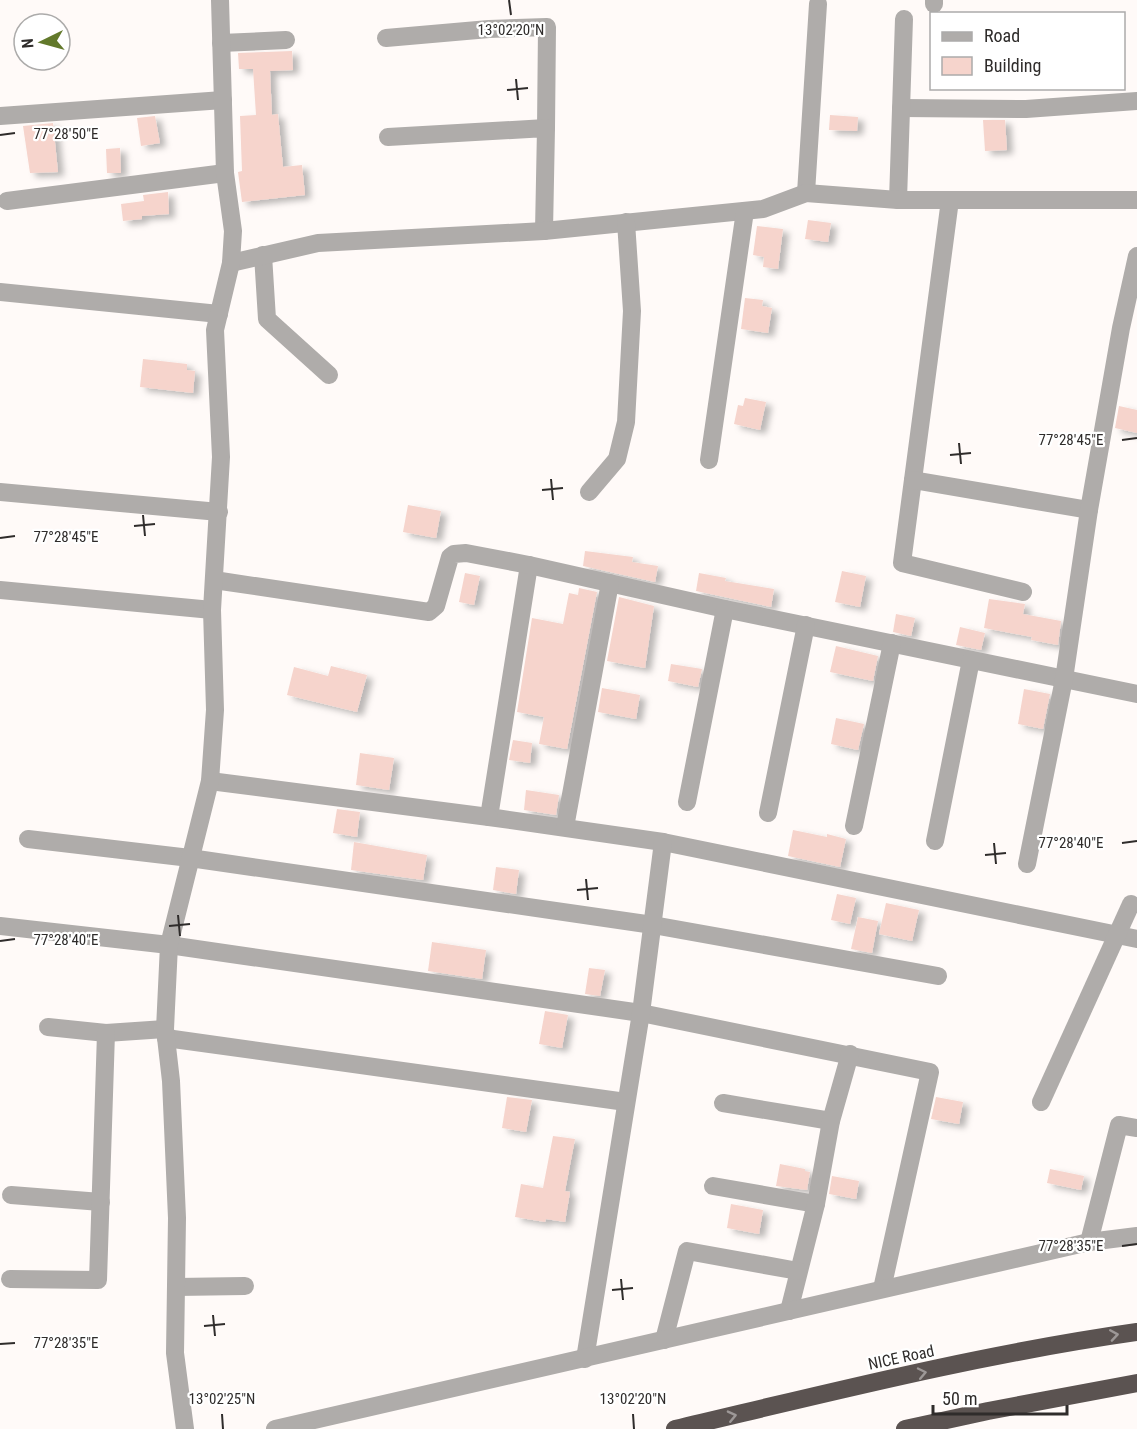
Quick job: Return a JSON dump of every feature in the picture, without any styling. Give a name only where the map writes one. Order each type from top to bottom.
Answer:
[{"type":"highway","name":"NICE Road","points":[[675,1429],[877,1382],[1137,1332]]},
{"type":"highway","points":[[905,1429],[1137,1383]]},
{"type":"street","points":[[185,1429],[175,1353],[177,1200],[171,1081],[166,1034],[169,945],[210,781],[215,710],[212,610],[221,457],[215,330],[231,263],[233,231],[225,173],[220,0]]},
{"type":"street","points":[[806,194],[818,4]]},
{"type":"street","points":[[898,200],[904,19]]},
{"type":"street","points":[[386,38],[489,29],[547,27],[544,231]]},
{"type":"street","points":[[221,44],[286,40]]},
{"type":"street","points":[[0,116],[223,100]]},
{"type":"street","points":[[901,108],[1026,109],[1137,101]]},
{"type":"street","points":[[388,137],[546,128]]},
{"type":"street","points":[[7,201],[225,173]]},
{"type":"street","points":[[231,263],[318,243],[544,231],[763,209],[806,194],[898,200],[1137,200]]},
{"type":"street","points":[[950,200],[902,563],[1023,592]]},
{"type":"street","points":[[709,460],[745,211]]},
{"type":"street","points":[[589,492],[617,459],[626,422],[632,311],[626,222]]},
{"type":"street","points":[[263,255],[267,319],[329,375]]},
{"type":"street","points":[[1027,864],[1065,679],[1089,510],[1121,328],[1137,256]]},
{"type":"street","points":[[0,292],[219,314]]},
{"type":"street","points":[[913,480],[1089,510]]},
{"type":"street","points":[[0,492],[219,512]]},
{"type":"street","points":[[214,579],[426,612],[436,606],[447,562],[454,554],[466,553],[1137,694]]},
{"type":"street","points":[[489,817],[529,565]]},
{"type":"street","points":[[565,827],[610,583]]},
{"type":"street","points":[[0,590],[212,610]]},
{"type":"street","points":[[687,802],[724,609]]},
{"type":"street","points":[[768,813],[806,625]]},
{"type":"street","points":[[854,826],[892,643]]},
{"type":"street","points":[[935,842],[971,660]]},
{"type":"street","points":[[210,781],[663,842],[1137,939]]},
{"type":"street","points":[[28,839],[190,858],[653,925],[938,976]]},
{"type":"street","points":[[585,1359],[640,1013],[663,842]]},
{"type":"street","points":[[1041,1102],[1131,904]]},
{"type":"street","points":[[0,926],[169,945],[640,1013],[930,1072],[882,1289]]},
{"type":"street","points":[[48,1027],[106,1033],[166,1034],[626,1102]]},
{"type":"street","points":[[10,1279],[98,1280],[106,1033]]},
{"type":"street","points":[[789,1311],[816,1204],[831,1121],[850,1054]]},
{"type":"street","points":[[723,1103],[831,1121]]},
{"type":"street","points":[[1089,1242],[1119,1125],[1137,1128]]},
{"type":"street","points":[[713,1186],[816,1204]]},
{"type":"street","points":[[11,1195],[101,1202]]},
{"type":"street","points":[[275,1429],[1089,1242],[1137,1236]]},
{"type":"street","points":[[664,1340],[687,1251],[798,1271]]},
{"type":"street","points":[[176,1287],[245,1286]]},
{"type":"building","points":[[292,51],[293,70],[270,71],[272,115],[278,114],[283,167],[302,165],[305,195],[242,202],[238,172],[242,171],[240,116],[256,115],[253,69],[239,69],[238,53]]},
{"type":"building","points":[[830,115],[858,117],[857,131],[829,130]]},
{"type":"building","points":[[155,116],[160,143],[141,146],[137,118]]},
{"type":"building","points":[[983,120],[1005,120],[1007,150],[985,151]]},
{"type":"building","points":[[53,123],[58,172],[30,173],[23,126]]},
{"type":"building","points":[[120,148],[121,173],[107,173],[106,149]]},
{"type":"building","points":[[168,192],[169,214],[142,216],[142,219],[123,221],[121,204],[144,201],[143,195]]},
{"type":"building","points":[[808,220],[831,223],[828,242],[805,239]]},
{"type":"building","points":[[757,226],[783,229],[778,269],[763,267],[764,257],[753,255]]},
{"type":"building","points":[[745,298],[763,300],[762,306],[772,308],[768,333],[741,329]]},
{"type":"building","points":[[143,359],[187,364],[187,370],[195,371],[193,393],[140,387]]},
{"type":"building","points":[[745,398],[766,402],[760,430],[734,424],[738,405],[743,406]]},
{"type":"building","points":[[1119,406],[1137,410],[1137,433],[1115,428]]},
{"type":"building","points":[[408,505],[441,511],[436,538],[403,532]]},
{"type":"building","points":[[585,551],[633,557],[632,562],[658,566],[655,582],[583,566]]},
{"type":"building","points":[[842,571],[866,576],[860,607],[835,602]]},
{"type":"building","points":[[465,573],[480,576],[474,605],[459,602]]},
{"type":"building","points":[[699,573],[726,578],[725,581],[774,589],[771,607],[696,591]]},
{"type":"building","points":[[579,588],[597,592],[567,749],[539,744],[544,717],[517,712],[532,618],[563,624],[569,593],[578,595]]},
{"type":"building","points":[[619,597],[654,606],[645,668],[607,661]]},
{"type":"building","points":[[989,599],[1025,604],[1023,614],[1061,621],[1058,645],[1031,640],[1032,637],[984,628]]},
{"type":"building","points":[[896,614],[915,618],[911,636],[893,632]]},
{"type":"building","points":[[960,627],[985,633],[981,650],[956,645]]},
{"type":"building","points":[[836,646],[878,656],[873,681],[830,672]]},
{"type":"building","points":[[671,664],[702,669],[698,687],[668,681]]},
{"type":"building","points":[[331,666],[367,675],[357,712],[287,695],[294,667],[328,676]]},
{"type":"building","points":[[602,688],[640,695],[636,719],[598,712]]},
{"type":"building","points":[[1024,689],[1050,694],[1043,729],[1018,724]]},
{"type":"building","points":[[836,718],[864,724],[858,750],[831,744]]},
{"type":"building","points":[[513,740],[532,743],[530,763],[509,760]]},
{"type":"building","points":[[360,753],[394,758],[389,790],[356,785]]},
{"type":"building","points":[[526,790],[559,795],[556,815],[524,810]]},
{"type":"building","points":[[337,809],[360,812],[357,837],[333,833]]},
{"type":"building","points":[[793,830],[846,839],[840,867],[788,856]]},
{"type":"building","points":[[354,842],[427,855],[423,880],[351,870]]},
{"type":"building","points":[[496,867],[519,870],[516,894],[493,890]]},
{"type":"building","points":[[837,894],[856,898],[850,924],[831,920]]},
{"type":"building","points":[[886,903],[919,910],[912,941],[879,934]]},
{"type":"building","points":[[858,917],[878,921],[872,953],[851,949]]},
{"type":"building","points":[[432,942],[486,950],[482,979],[428,971]]},
{"type":"building","points":[[589,968],[605,970],[600,996],[585,994]]},
{"type":"building","points":[[545,1011],[568,1015],[562,1048],[539,1044]]},
{"type":"building","points":[[507,1097],[532,1100],[526,1132],[502,1128]]},
{"type":"building","points":[[936,1097],[963,1102],[959,1124],[931,1119]]},
{"type":"building","points":[[553,1136],[575,1139],[565,1191],[570,1192],[565,1222],[546,1219],[545,1222],[515,1217],[521,1184],[543,1188]]},
{"type":"building","points":[[780,1164],[810,1172],[807,1190],[776,1186]]},
{"type":"building","points":[[1050,1169],[1084,1176],[1081,1190],[1047,1183]]},
{"type":"building","points":[[832,1176],[859,1181],[856,1199],[829,1194]]},
{"type":"building","points":[[731,1204],[763,1210],[759,1234],[727,1228]]}]
